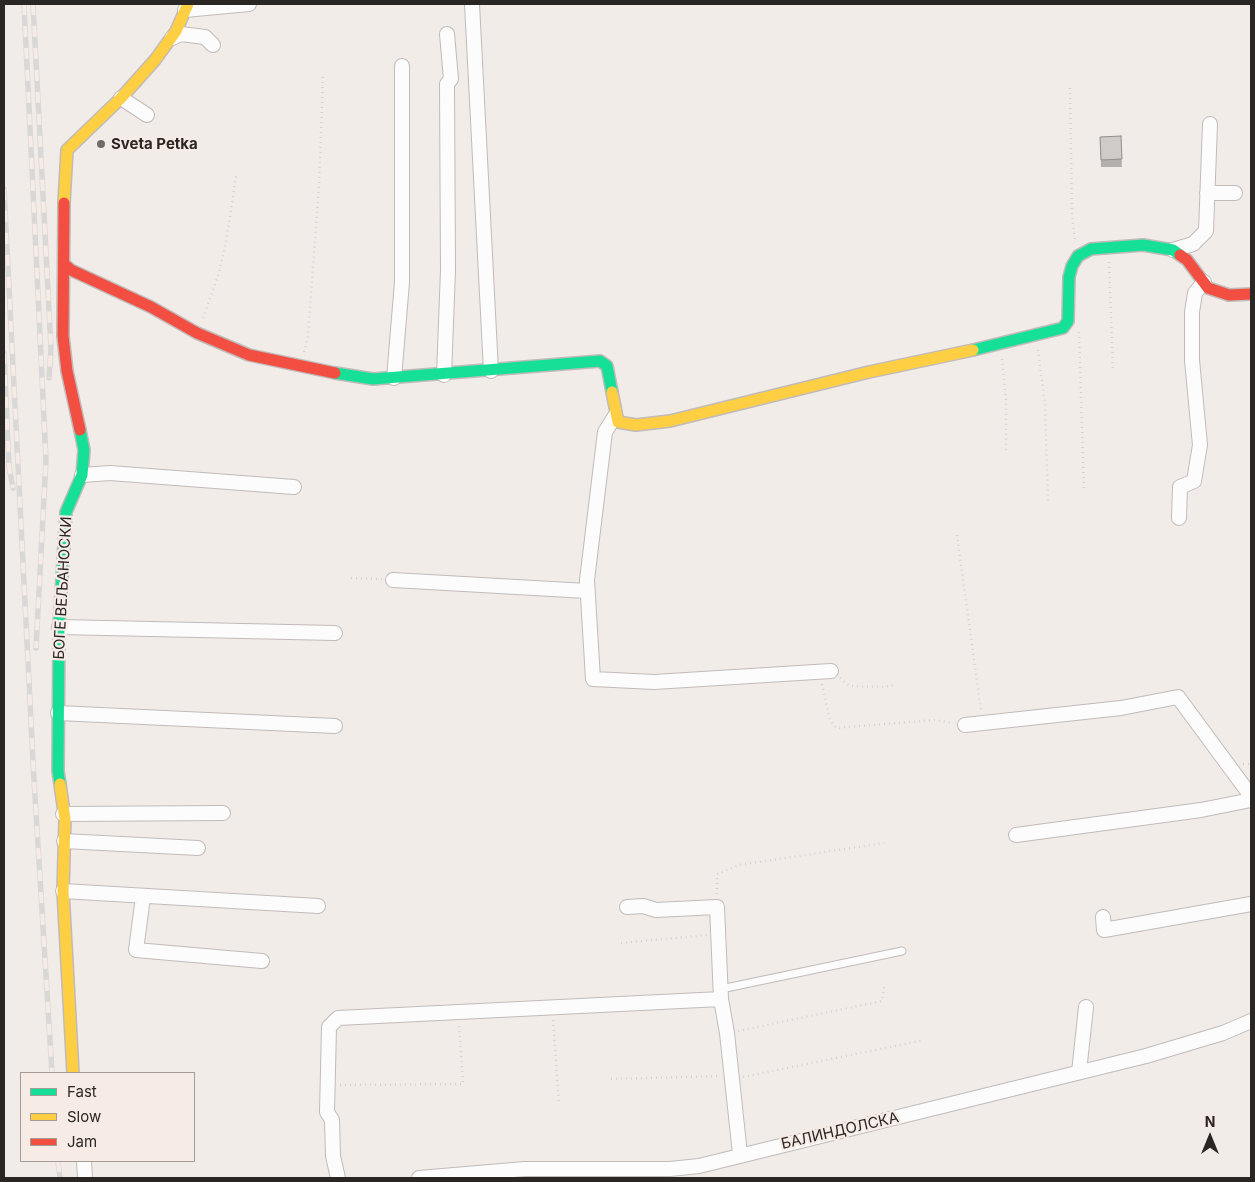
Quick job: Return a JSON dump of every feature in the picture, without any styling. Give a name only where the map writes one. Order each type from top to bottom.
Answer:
[{"type":"street","points":[[187,7],[249,4]]},
{"type":"street","points":[[472,4],[491,371]]},
{"type":"street","name":"БОГЕ ВЕЉАНОСКИ","points":[[73,1072],[63,891],[63,814],[58,771],[59,627],[66,512],[68,501],[82,475],[84,450],[67,370],[63,336],[67,150],[121,98],[172,38],[187,7]]},
{"type":"street","points":[[172,38],[181,34],[205,37],[213,45]]},
{"type":"street","points":[[444,376],[448,270],[447,84],[450,79],[447,34]]},
{"type":"street","points":[[439,46],[442,76],[447,84]]},
{"type":"street","points":[[394,378],[402,282],[402,66]]},
{"type":"street","points":[[121,98],[147,115]]},
{"type":"street","points":[[1173,250],[1193,244],[1206,232],[1210,124]]},
{"type":"street","points":[[1207,193],[1235,193]]},
{"type":"street","points":[[64,264],[71,270],[151,307],[197,333],[249,355],[300,366],[372,379],[444,376],[600,361],[607,366],[610,374],[615,416],[618,422],[631,424],[670,421],[869,372],[998,345],[1063,328],[1068,321],[1069,313],[1069,277],[1080,255],[1091,249],[1105,246],[1143,245],[1173,250],[1187,260],[1204,282],[1216,292],[1229,295],[1251,294]]},
{"type":"street","points":[[1179,518],[1180,488],[1194,481],[1200,445],[1192,360],[1192,321],[1195,293],[1204,282]]},
{"type":"street","points":[[615,416],[605,432],[595,501],[588,591],[593,679],[654,682],[831,671]]},
{"type":"street","points":[[82,475],[110,473],[294,487]]},
{"type":"street","points":[[394,580],[588,591]]},
{"type":"street","points":[[59,627],[335,633]]},
{"type":"street","points":[[965,724],[1120,708],[1178,697],[1251,796]]},
{"type":"street","points":[[58,713],[335,726]]},
{"type":"street","points":[[1016,835],[1201,810],[1251,800]]},
{"type":"street","points":[[63,814],[223,813]]},
{"type":"street","points":[[64,842],[198,848]]},
{"type":"street","points":[[63,891],[318,906]]},
{"type":"street","points":[[144,897],[136,950],[262,961]]},
{"type":"street","points":[[1102,917],[1104,930],[1251,904]]},
{"type":"street","points":[[627,907],[643,906],[656,910],[717,907],[720,933],[721,994],[740,1154]]},
{"type":"street","points":[[338,1178],[333,1156],[332,1120],[328,1112],[328,1085],[329,1027],[338,1018],[553,1007],[721,994]]},
{"type":"street","points":[[1079,1072],[1086,1007]]},
{"type":"street","name":"БАЛИНДОЛСКА","points":[[419,1178],[670,1169],[699,1166],[740,1154],[850,1130],[1146,1056],[1222,1033],[1251,1022]]},
{"type":"street","points":[[84,1162],[85,1178]]},
{"type":"lane","points":[[721,994],[902,951]]},
{"type":"path","points":[[300,366],[309,327],[320,185],[323,75]]},
{"type":"path","points":[[1070,88],[1072,213],[1074,237],[1080,255]]},
{"type":"path","points":[[197,333],[218,276],[226,244],[236,176]]},
{"type":"path","points":[[1105,246],[1108,249],[1113,370]]},
{"type":"path","points":[[1069,313],[1079,331],[1084,490]]},
{"type":"path","points":[[1035,335],[1045,404],[1048,501]]},
{"type":"path","points":[[998,345],[1002,358],[1006,400],[1006,452]]},
{"type":"path","points":[[957,535],[983,723]]},
{"type":"path","points":[[351,578],[394,580]]},
{"type":"path","points":[[831,671],[849,686],[896,685]]},
{"type":"path","points":[[815,672],[826,693],[830,720],[836,728],[934,720],[965,724]]},
{"type":"path","points":[[717,907],[717,874],[727,869],[739,865],[884,843]]},
{"type":"path","points":[[621,943],[720,933]]},
{"type":"path","points":[[727,1033],[882,1001],[884,987]]},
{"type":"path","points":[[553,1007],[559,1106]]},
{"type":"path","points":[[328,1085],[463,1084],[458,1011]]},
{"type":"path","points":[[611,1079],[732,1078],[924,1040]]},
{"type":"building","points":[[1121,136],[1122,159],[1101,160],[1100,137]]},
{"type":"railway","points":[[24,4],[46,460],[36,648]]},
{"type":"railway","points":[[33,4],[51,348],[49,378]]},
{"type":"railway","points":[[4,189],[34,780],[52,1072]]},
{"type":"railway","points":[[4,353],[9,467],[13,488]]},
{"type":"railway","points":[[58,1162],[60,1178]]},
{"type":"traffic: fast","points":[[973,350],[1063,328],[1068,321],[1069,277],[1072,266],[1078,256],[1091,249],[1143,245],[1173,250],[1180,255]]},
{"type":"traffic: fast","points":[[335,373],[373,379],[600,361],[607,366],[612,392]]},
{"type":"traffic: fast","points":[[60,784],[58,771],[59,627],[66,512],[82,475],[84,450],[80,430]]},
{"type":"traffic: slow","points":[[64,203],[67,150],[121,98],[155,60],[176,31],[188,4]]},
{"type":"traffic: slow","points":[[612,392],[618,422],[636,425],[670,421],[869,372],[973,350]]},
{"type":"traffic: slow","points":[[60,784],[65,819],[63,891],[73,1072]]},
{"type":"traffic: jam","points":[[64,203],[63,336],[67,371],[80,430]]},
{"type":"traffic: jam","points":[[1180,255],[1187,260],[1208,288],[1229,295],[1251,294]]},
{"type":"traffic: jam","points":[[64,264],[71,270],[151,307],[197,333],[249,355],[335,373]]},
{"type":"place","name":"Sveta Petka","points":[[101,144]]}]
